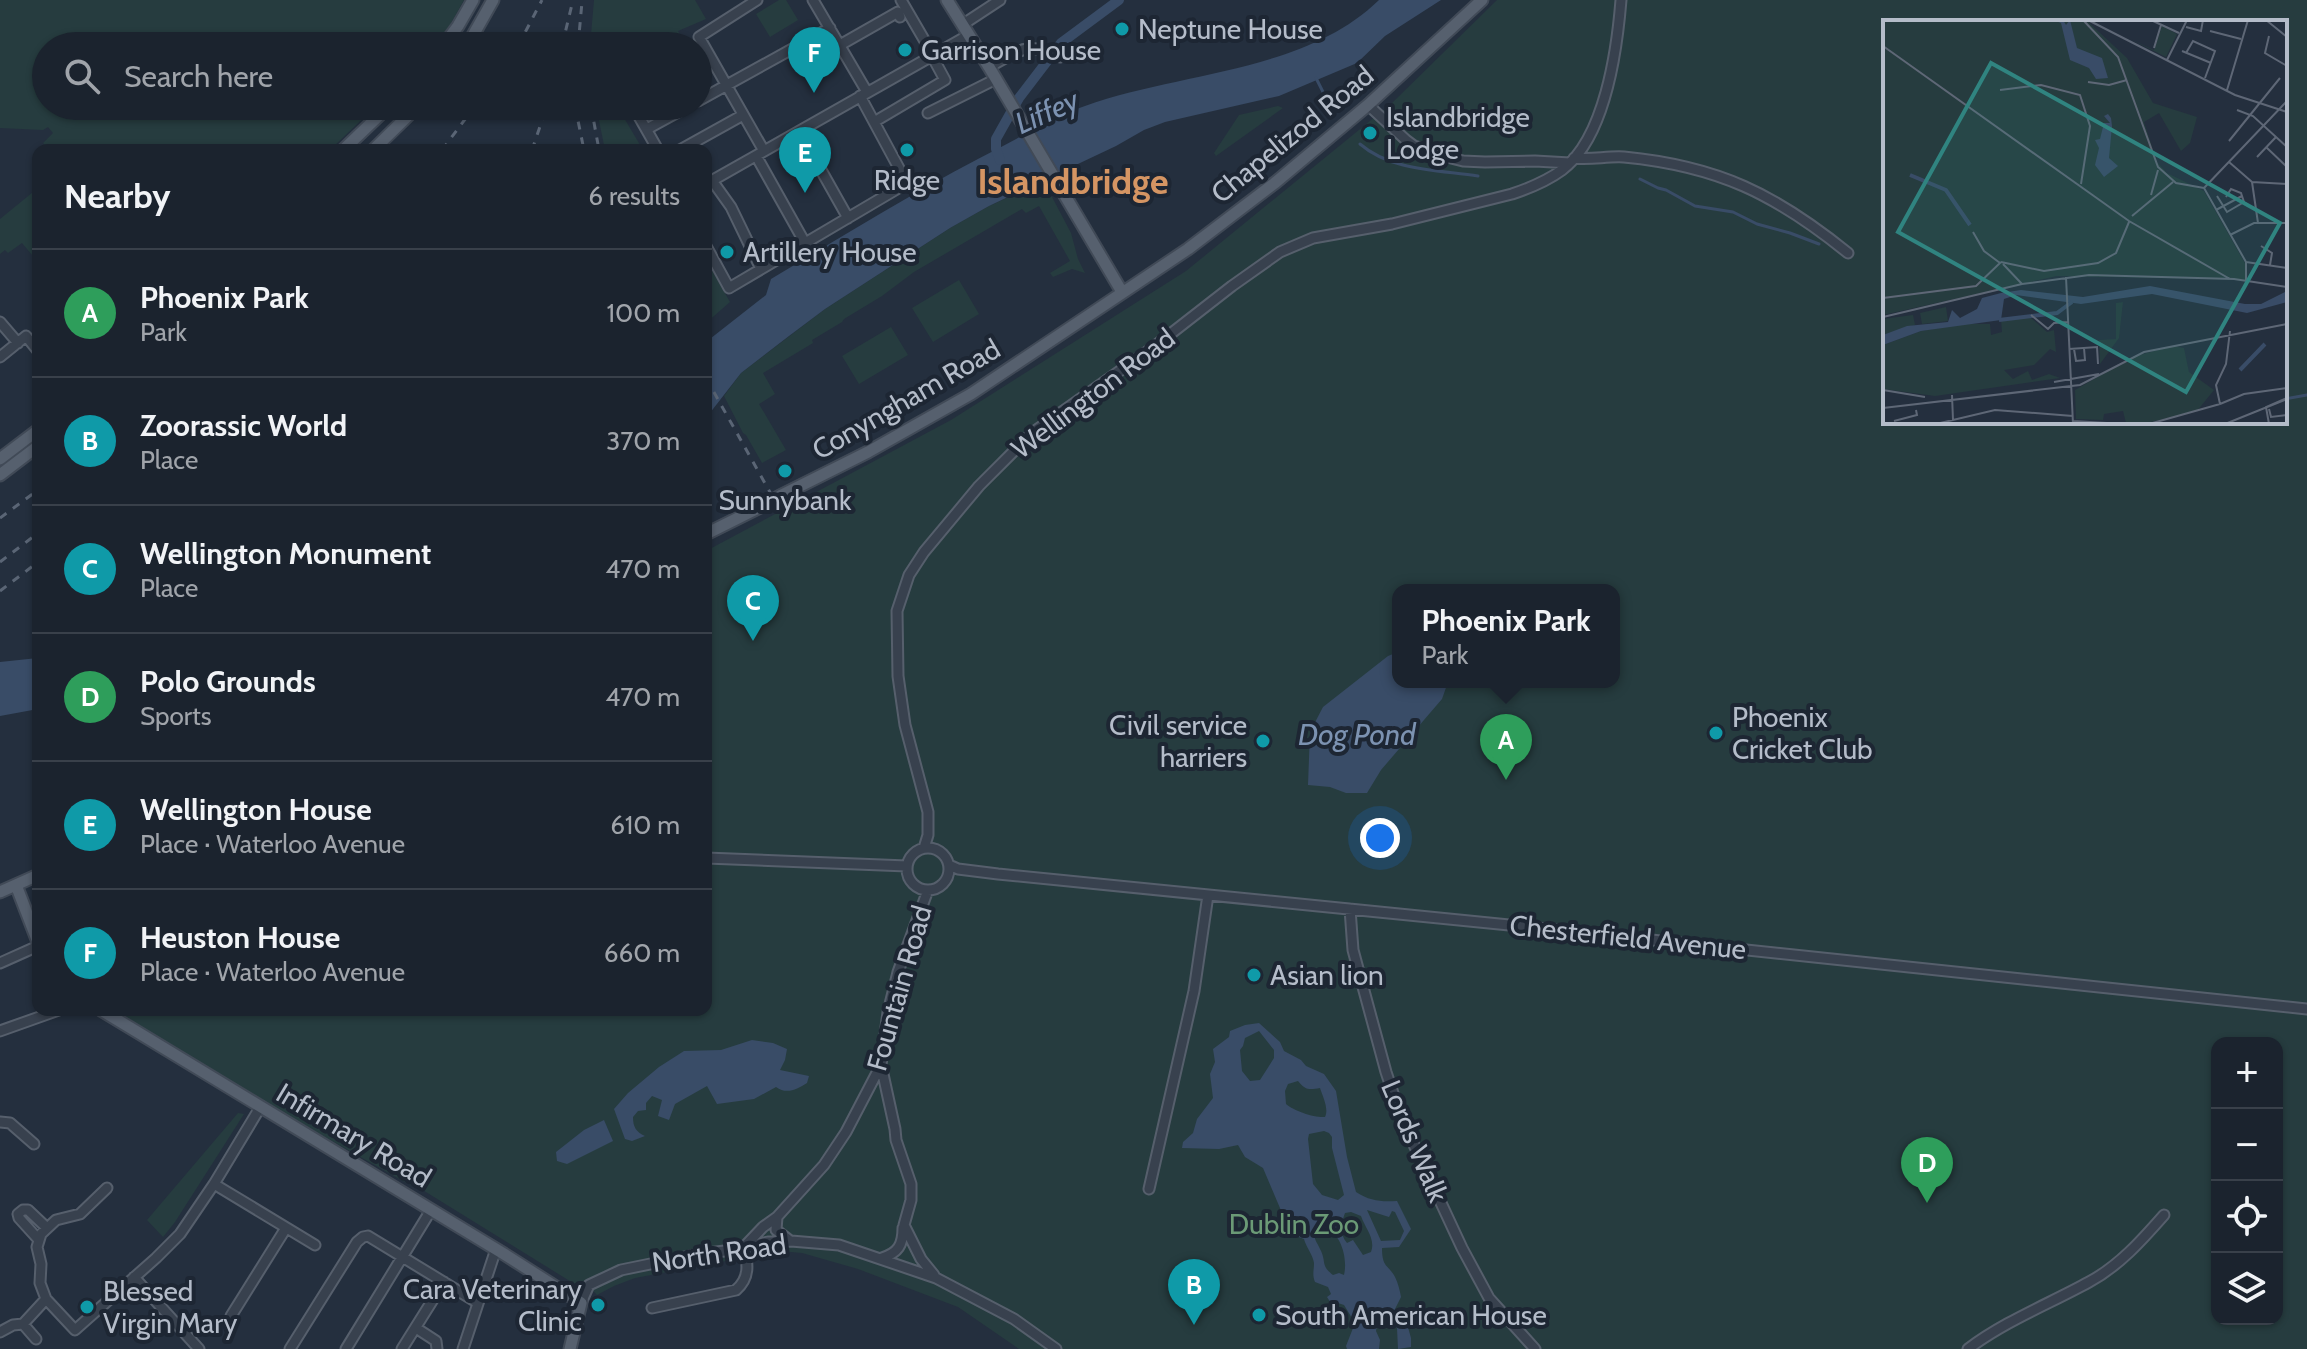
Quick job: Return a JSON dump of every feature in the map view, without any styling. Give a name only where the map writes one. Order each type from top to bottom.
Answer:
[{"type":"main road","points":[[454,32],[473,0]]},
{"type":"main road","points":[[475,32],[493,0]]},
{"type":"main road","points":[[947,0],[1122,292]]},
{"type":"main road","name":"Chapelizod Road","points":[[1122,292],[1188,249],[1276,182],[1368,105],[1482,0]]},
{"type":"main road","points":[[349,144],[374,120]]},
{"type":"main road","points":[[379,144],[404,120]]},
{"type":"main road","name":"Conyngham Road","points":[[712,531],[944,410],[1012,368],[1122,292]]},
{"type":"main road","points":[[0,459],[32,435]]},
{"type":"main road","points":[[0,475],[32,451]]},
{"type":"main road","points":[[0,892],[32,878]]},
{"type":"main road","points":[[16,885],[32,928]]},
{"type":"main road","name":"Infirmary Road","points":[[111,1016],[496,1249],[583,1298]]},
{"type":"main road","points":[[570,1349],[583,1298]]},
{"type":"street","points":[[707,32],[757,0]]},
{"type":"street","points":[[712,257],[729,288],[907,183],[874,122],[840,45],[813,0]]},
{"type":"street","points":[[874,122],[945,80],[933,55],[904,14],[901,0]]},
{"type":"street","points":[[712,184],[933,55],[1000,0]]},
{"type":"street","points":[[1572,160],[1599,117],[1616,43],[1621,0]]},
{"type":"street","points":[[840,45],[898,12],[904,14]]},
{"type":"street","points":[[712,94],[830,28]]},
{"type":"street","points":[[989,67],[1027,47],[1046,50],[1060,57]]},
{"type":"street","points":[[712,67],[743,115],[805,243]]},
{"type":"street","points":[[928,113],[996,79]]},
{"type":"street","points":[[1368,105],[1414,146],[1463,161],[1621,157],[1688,166],[1718,175],[1791,210],[1848,253]]},
{"type":"street","points":[[691,144],[743,115]]},
{"type":"street","points":[[642,120],[655,144]]},
{"type":"street","points":[[647,129],[663,120]]},
{"type":"street","points":[[803,138],[848,218]]},
{"type":"street","name":"Wellington Road","points":[[924,848],[928,835],[928,812],[905,725],[898,676],[897,611],[909,575],[924,552],[988,476],[1032,433],[1280,252],[1328,234],[1392,224],[1512,194],[1546,180],[1572,160]]},
{"type":"street","points":[[712,186],[731,207],[761,269]]},
{"type":"street","points":[[0,322],[18,343]]},
{"type":"street","points":[[0,357],[26,336],[32,344]]},
{"type":"street","points":[[924,848],[937,850],[949,865],[944,883],[928,890],[915,885],[907,866],[913,855],[924,848]]},
{"type":"street","points":[[712,858],[907,866]]},
{"type":"street","name":"Chesterfield Avenue","points":[[949,865],[998,874],[2307,1009]]},
{"type":"street","name":"Fountain Road","points":[[744,1247],[777,1217],[824,1165],[865,1097],[881,1065],[888,1012],[898,972],[928,890]]},
{"type":"street","points":[[1149,1189],[1194,991],[1208,895]]},
{"type":"street","name":"Lords Walk","points":[[1350,909],[1353,950],[1401,1117],[1462,1248],[1489,1298],[1535,1349]]},
{"type":"street","points":[[0,963],[32,947]]},
{"type":"street","points":[[0,1031],[42,1016]]},
{"type":"street","points":[[881,1065],[896,1140],[911,1184],[903,1241],[899,1249],[881,1258]]},
{"type":"street","points":[[865,1097],[877,1090],[888,1096]]},
{"type":"street","points":[[47,1228],[28,1210],[18,1214],[38,1239],[40,1283],[46,1299],[75,1330],[180,1234],[261,1106]]},
{"type":"street","points":[[0,1122],[10,1123],[34,1144]]},
{"type":"street","points":[[214,1184],[315,1245]]},
{"type":"street","points":[[38,1239],[56,1220],[80,1214],[107,1188]]},
{"type":"street","points":[[346,1349],[431,1210]]},
{"type":"street","points":[[1968,1349],[2103,1273],[2133,1249],[2164,1215]]},
{"type":"street","points":[[777,1217],[776,1230],[791,1241]]},
{"type":"street","points":[[904,1225],[921,1259],[936,1278]]},
{"type":"street","points":[[231,1316],[286,1228]]},
{"type":"street","points":[[290,1349],[363,1237],[368,1236],[478,1303]]},
{"type":"street","name":"North Road","points":[[583,1298],[610,1275],[634,1267],[769,1241],[839,1245],[936,1278],[1014,1319],[1056,1349]]},
{"type":"street","points":[[652,1308],[736,1290],[744,1284],[747,1276],[748,1261],[744,1247]]},
{"type":"street","points":[[463,1349],[496,1249]]},
{"type":"street","points":[[134,1277],[199,1349]]},
{"type":"street","points":[[402,1349],[444,1282]]},
{"type":"street","points":[[0,1332],[23,1324],[46,1299]]},
{"type":"street","points":[[23,1324],[36,1339]]},
{"type":"street","points":[[416,1328],[436,1341],[437,1349]]},
{"type":"green space","points":[[0,0],[464,0],[444,32],[32,32],[32,120],[361,120],[336,144],[44,144],[53,133],[48,127],[43,130],[0,128]]},
{"type":"green space","points":[[594,0],[695,0],[706,19],[678,32],[591,32]]},
{"type":"green space","points":[[779,0],[786,0],[798,20],[770,37],[756,14]]},
{"type":"green space","name":"Dublin Zoo","points":[[1497,0],[2307,0],[2307,1349],[1019,1349],[958,1307],[858,1269],[802,1253],[780,1251],[635,1278],[597,1295],[584,1281],[573,1283],[413,1184],[263,1102],[124,1016],[712,1016],[712,548],[951,420],[1186,271],[1392,103]]},
{"type":"green space","points":[[1278,106],[1283,108],[1216,156],[1214,153],[1239,115]]},
{"type":"green space","points":[[599,120],[625,120],[639,144],[604,144]]},
{"type":"green space","points":[[1046,180],[1053,190],[1051,195],[1071,233],[1085,273],[1072,269],[1053,277],[1050,273],[1070,261],[1039,206],[1026,213],[1022,209],[914,272],[812,340],[813,343],[763,373],[775,394],[759,404],[786,450],[762,463],[724,396],[741,373],[825,309],[950,228]]},
{"type":"green space","points":[[32,193],[32,255],[22,243],[8,253],[5,250],[0,254],[0,219]]},
{"type":"green space","points":[[712,270],[730,302],[712,318]]},
{"type":"green space","points":[[959,280],[979,314],[933,342],[912,308]]},
{"type":"green space","points":[[891,327],[908,355],[859,384],[842,356]]},
{"type":"green space","points":[[238,1113],[244,1114],[163,1237],[147,1220]]},
{"type":"water","points":[[1379,0],[1441,0],[1385,36],[1357,63],[1279,96],[1165,122],[1144,130],[989,206],[825,309],[741,373],[712,410],[712,337],[766,295],[771,279],[944,177],[1064,114],[1122,95],[1278,57],[1315,43],[1349,24]]},
{"type":"water","name":"Dog Pond","points":[[1392,654],[1392,688],[1446,688],[1442,699],[1381,770],[1367,793],[1346,793],[1330,787],[1308,785],[1310,732],[1323,707]]},
{"type":"water","points":[[32,659],[32,710],[0,716],[0,662]]},
{"type":"water","points":[[1259,1023],[1280,1042],[1284,1051],[1324,1074],[1336,1091],[1356,1192],[1376,1200],[1397,1201],[1411,1229],[1399,1247],[1382,1248],[1382,1254],[1384,1263],[1398,1284],[1401,1297],[1395,1309],[1406,1320],[1411,1347],[1398,1349],[1397,1328],[1388,1321],[1377,1326],[1379,1349],[1347,1349],[1355,1323],[1344,1305],[1332,1305],[1327,1297],[1331,1294],[1328,1287],[1315,1282],[1314,1263],[1304,1239],[1291,1234],[1263,1168],[1245,1157],[1238,1145],[1219,1149],[1182,1148],[1183,1142],[1193,1133],[1197,1119],[1213,1098],[1210,1074],[1215,1062],[1213,1049],[1229,1037],[1230,1031]],"holes":[[[1259,1031],[1274,1050],[1274,1058],[1260,1080],[1250,1081],[1242,1071],[1240,1050],[1245,1038]],[[1298,1081],[1308,1089],[1320,1088],[1326,1107],[1325,1117],[1290,1107],[1286,1104],[1288,1084]],[[1324,1131],[1332,1137],[1344,1195],[1338,1200],[1322,1195],[1313,1184],[1309,1134]],[[1367,1210],[1389,1217],[1392,1211],[1395,1212],[1404,1231],[1400,1240],[1381,1241]],[[1345,1213],[1361,1216],[1371,1238],[1371,1252],[1363,1255],[1353,1240],[1347,1243],[1342,1225]],[[1323,1227],[1339,1240],[1344,1254],[1344,1275],[1333,1275],[1326,1269],[1314,1232]]]},
{"type":"water","points":[[752,1040],[787,1049],[780,1070],[809,1076],[807,1083],[792,1090],[784,1091],[776,1087],[754,1099],[717,1104],[707,1086],[675,1104],[669,1120],[658,1116],[662,1100],[652,1096],[646,1103],[646,1110],[638,1111],[633,1117],[636,1129],[645,1136],[632,1141],[625,1139],[614,1109],[659,1067],[684,1051],[721,1050]]},
{"type":"water","points":[[604,1120],[613,1141],[567,1164],[557,1161],[556,1152],[584,1130]]},
{"type":"waterway","name":"Liffey","points":[[1000,160],[996,139],[1019,98],[1061,43],[1119,0]]},
{"type":"waterway","points":[[1316,78],[1323,92]]},
{"type":"waterway","points":[[1360,144],[1386,160],[1478,176]]},
{"type":"waterway","points":[[1640,179],[1695,206],[1733,212],[1757,224],[1819,244]]},
{"type":"waterway","points":[[2287,399],[2307,395]]},
{"type":"railway","points":[[525,32],[542,0]]},
{"type":"railway","points":[[565,32],[573,0]]},
{"type":"railway","points":[[579,32],[582,2]]},
{"type":"railway","points":[[446,144],[464,120]]},
{"type":"railway","points":[[534,144],[542,120]]},
{"type":"railway","points":[[578,120],[583,144]]},
{"type":"railway","points":[[594,120],[598,144]]},
{"type":"railway","points":[[712,389],[780,510]]},
{"type":"railway","points":[[0,518],[32,494]]},
{"type":"railway","points":[[0,562],[32,538]]},
{"type":"railway","points":[[0,591],[32,567]]},
{"type":"place","name":"Neptune House","points":[[1122,29]]},
{"type":"place","name":"Garrison House","points":[[905,50]]},
{"type":"place","name":"Heuston House","points":[[814,93]]},
{"type":"place","name":"Islandbridge Lodge","points":[[1370,133]]},
{"type":"place","name":"Ridge","points":[[907,150]]},
{"type":"place","name":"Wellington House","points":[[805,193]]},
{"type":"place","name":"Artillery House","points":[[727,252]]},
{"type":"place","name":"Sunnybank","points":[[785,471]]},
{"type":"place","name":"Wellington Monument","points":[[753,641]]},
{"type":"place","name":"Phoenix Cricket Club","points":[[1716,733]]},
{"type":"place","name":"Civil service harriers","points":[[1263,741]]},
{"type":"place","name":"Phoenix Park","points":[[1506,780]]},
{"type":"place","name":"Asian lion","points":[[1254,975]]},
{"type":"place","name":"Polo Grounds","points":[[1927,1203]]},
{"type":"place","name":"Cara Veterinary Clinic","points":[[598,1305]]},
{"type":"place","name":"Blessed Virgin Mary","points":[[87,1307]]},
{"type":"place","name":"South American House","points":[[1259,1315]]},
{"type":"place","name":"Zoorassic World","points":[[1194,1325]]},
{"type":"district","name":"Islandbridge","points":[[1073,181]]}]
